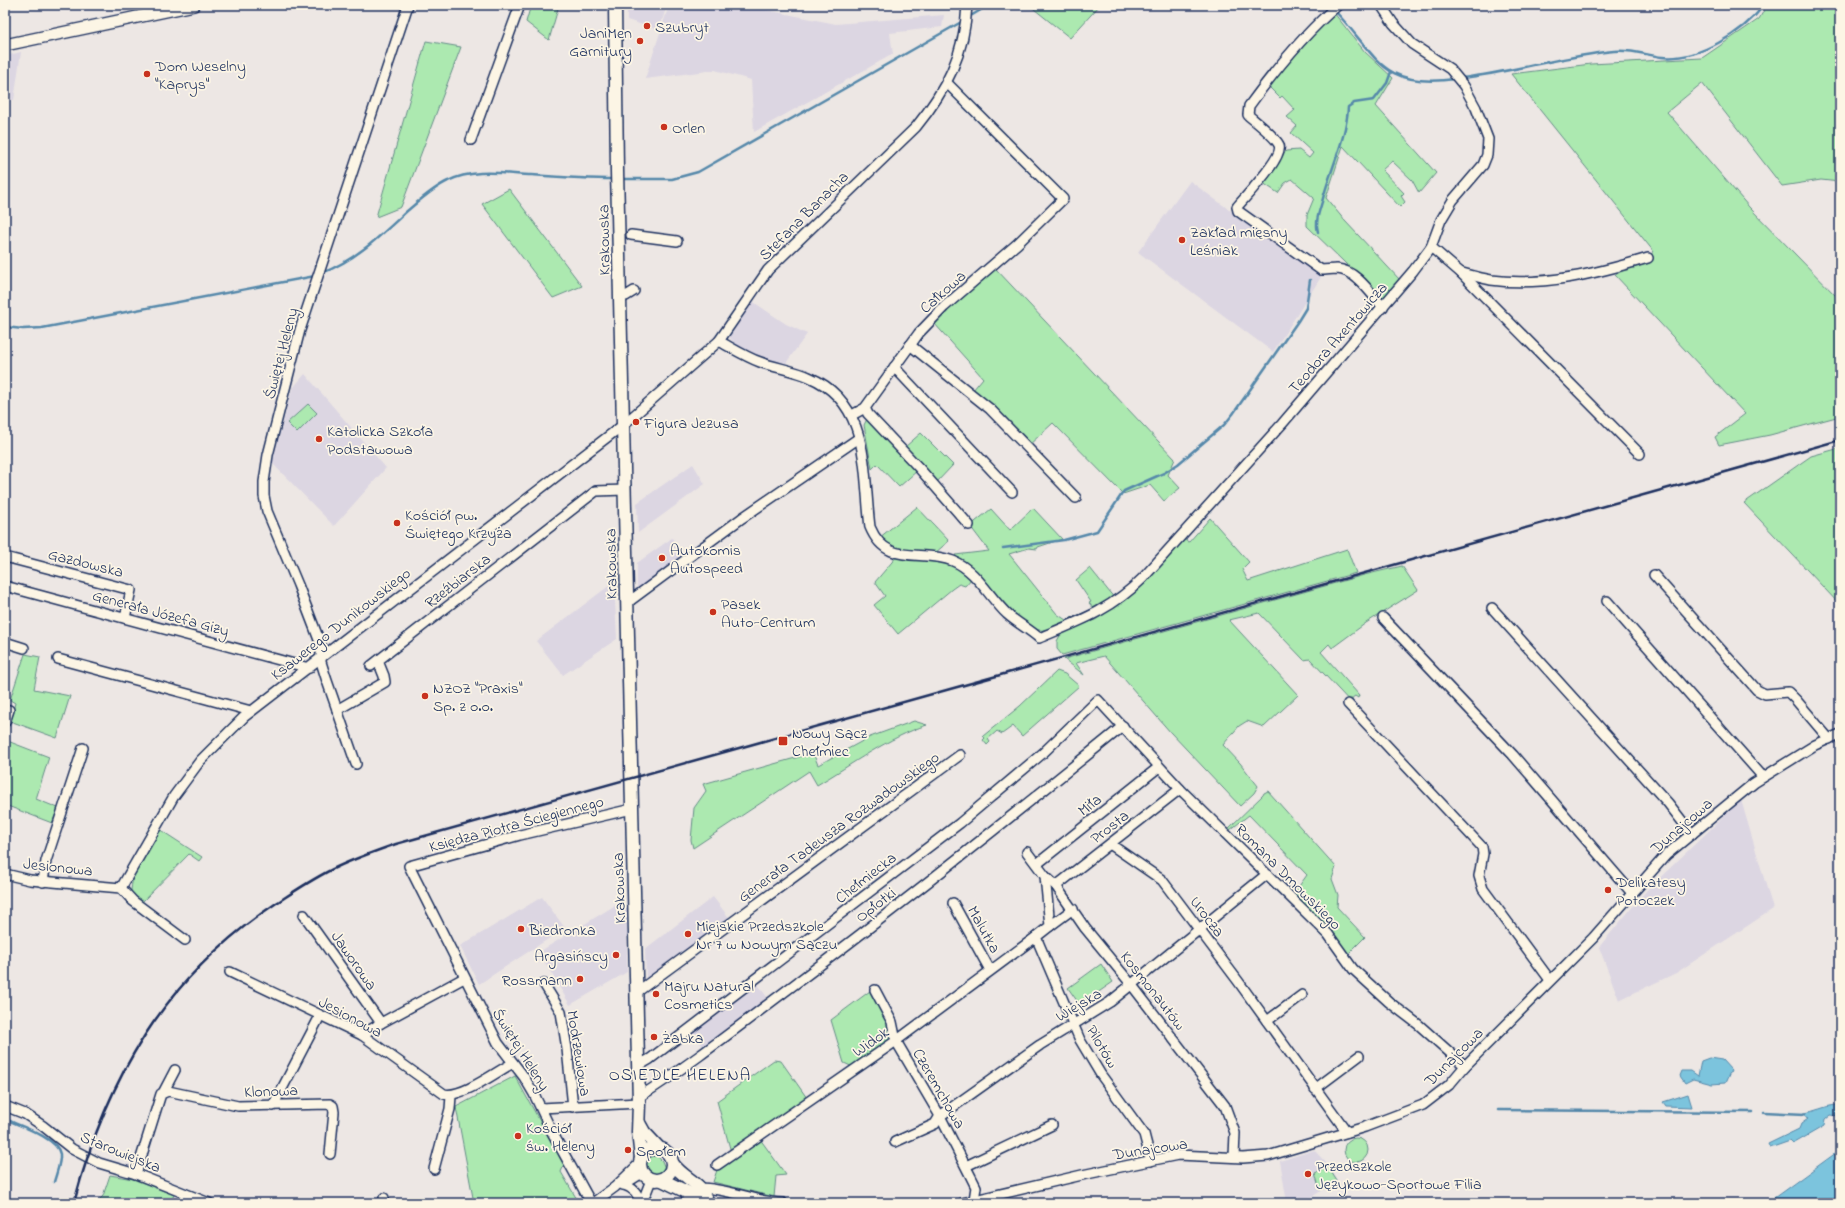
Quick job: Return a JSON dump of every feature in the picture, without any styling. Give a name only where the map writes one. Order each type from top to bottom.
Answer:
[{"type":"main road","name":"Krakowska","points":[[615,5],[617,177],[640,1123],[638,1132],[647,1171]]},
{"type":"main road","points":[[640,1123],[644,1132],[659,1148],[667,1152],[673,1164],[683,1176],[704,1196]]},
{"type":"main road","points":[[647,1171],[650,1149],[659,1148]]},
{"type":"main road","points":[[647,1171],[670,1173],[673,1164]]},
{"type":"main road","points":[[647,1171],[687,1198],[704,1196]]},
{"type":"street","points":[[5,45],[194,5]]},
{"type":"street","name":"Świętej Heleny","points":[[356,764],[326,678],[321,645],[298,585],[272,527],[266,509],[264,496],[266,470],[272,440],[300,330],[408,5]]},
{"type":"street","points":[[471,140],[520,5]]},
{"type":"street","name":"Stefana Banacha","points":[[623,425],[719,341],[768,270],[916,127],[936,102],[947,83],[961,45],[967,5]]},
{"type":"street","name":"Teodora Axentowicza","points":[[859,438],[864,464],[870,527],[879,544],[886,549],[901,554],[943,558],[960,564],[1007,614],[1039,638],[1100,612],[1131,590],[1219,495],[1383,307],[1431,247],[1441,220],[1453,200],[1483,165],[1487,155],[1488,139],[1476,108],[1462,84],[1450,69],[1412,44],[1393,23],[1381,5]]},
{"type":"street","points":[[1337,6],[1328,13],[1301,41],[1249,106],[1248,115],[1275,140],[1280,149],[1273,164],[1237,207],[1238,211],[1321,270],[1338,269],[1347,271],[1358,279],[1383,307]]},
{"type":"street","name":"Całkowa","points":[[852,415],[865,408],[910,345],[944,307],[1012,248],[1062,199],[947,83]]},
{"type":"street","points":[[631,235],[677,242]]},
{"type":"street","points":[[1431,247],[1461,273],[1640,454]]},
{"type":"street","points":[[1461,273],[1492,280],[1527,282],[1590,274],[1648,258]]},
{"type":"street","points":[[627,603],[742,518],[859,438],[852,415],[828,386],[783,368],[760,362],[719,341]]},
{"type":"street","points":[[910,345],[990,409],[1076,498]]},
{"type":"street","points":[[894,367],[1012,492]]},
{"type":"street","points":[[865,408],[868,414],[919,468],[969,525]]},
{"type":"street","name":"Ksawerego Dunikowskiego","points":[[121,888],[183,784],[200,761],[222,736],[251,711],[322,658],[466,544],[623,425]]},
{"type":"street","name":"Rzeźbiarska","points":[[337,710],[384,682],[384,676],[374,664],[596,491],[625,490]]},
{"type":"street","name":"Gazdowska","points":[[5,557],[131,590],[125,618]]},
{"type":"street","points":[[1654,575],[1757,690],[1766,694],[1788,692],[1829,739]]},
{"type":"street","name":"Generała Józefa Gizy","points":[[5,586],[309,668]]},
{"type":"street","points":[[1607,602],[1763,777]]},
{"type":"street","points":[[1492,608],[1668,803],[1692,834]]},
{"type":"street","points":[[1383,618],[1513,755],[1632,893]]},
{"type":"street","points":[[5,642],[24,648]]},
{"type":"street","points":[[58,658],[251,711]]},
{"type":"street","name":"Romana Dmowskiego","points":[[1098,700],[1180,789],[1328,934],[1353,969],[1465,1066]]},
{"type":"street","name":"Chełmiecka","points":[[638,1066],[656,1054],[960,823],[1043,753],[1098,700]]},
{"type":"street","points":[[1348,704],[1482,847],[1483,854],[1479,876],[1483,889],[1550,980]]},
{"type":"street","points":[[5,722],[9,710]]},
{"type":"street","name":"Opłotki","points":[[639,1100],[865,932],[992,833],[1123,726]]},
{"type":"street","name":"Dunajcowa","points":[[962,1203],[1082,1175],[1178,1156],[1268,1156],[1364,1128],[1423,1105],[1449,1085],[1465,1066],[1593,938],[1666,855],[1763,777],[1788,761],[1840,734]]},
{"type":"street","points":[[43,882],[46,861],[83,748]]},
{"type":"street","name":"Generała Tadeusza Rozwadowskiego","points":[[637,992],[960,755]]},
{"type":"street","name":"Miła","points":[[1037,864],[1160,768]]},
{"type":"street","name":"Prosta","points":[[1056,886],[1180,789]]},
{"type":"street","name":"Księdza Piotra Ściegiennego","points":[[409,866],[520,835],[632,809]]},
{"type":"street","name":"Urocza","points":[[1110,844],[1162,880],[1267,1021],[1346,1132]]},
{"type":"street","name":"Kosmonautów","points":[[1027,852],[1045,876],[1056,886],[1072,909],[1225,1106],[1235,1133],[1234,1157]]},
{"type":"street","name":"Świętej Heleny","points":[[409,866],[498,1043],[524,1077],[592,1203]]},
{"type":"street","name":"Jesionowa","points":[[5,874],[43,882],[121,888]]},
{"type":"street","name":"Wiejska","points":[[895,1142],[935,1124],[940,1116],[1040,1045],[1110,1002],[1266,874]]},
{"type":"street","points":[[1045,876],[1050,926]]},
{"type":"street","points":[[121,888],[133,901],[185,940]]},
{"type":"street","name":"Malutka","points":[[954,903],[990,970]]},
{"type":"street","points":[[1036,938],[1072,909]]},
{"type":"street","name":"Jaworowa","points":[[304,914],[380,1023]]},
{"type":"street","name":"Widok","points":[[717,1165],[896,1041],[990,970],[1036,938]]},
{"type":"street","name":"Pilotów","points":[[1036,938],[1080,1040],[1102,1075],[1144,1134],[1151,1161]]},
{"type":"street","name":"Jesionowa","points":[[230,972],[362,1035],[444,1094],[451,1096]]},
{"type":"street","points":[[362,1035],[380,1023],[464,978]]},
{"type":"street","name":"Modrzewiowa","points":[[544,984],[561,1012],[573,1107]]},
{"type":"street","name":"Czeremchowa","points":[[875,990],[892,1022],[896,1041],[940,1116],[976,1187],[974,1200]]},
{"type":"street","points":[[1267,1021],[1302,995]]},
{"type":"street","points":[[273,1106],[320,1016]]},
{"type":"street","points":[[1315,1089],[1359,1056]]},
{"type":"street","points":[[434,1169],[450,1109],[451,1096],[464,1091],[513,1063]]},
{"type":"street","points":[[136,1174],[161,1094],[175,1070]]},
{"type":"street","name":"Klonowa","points":[[164,1091],[173,1091],[238,1106],[325,1104],[333,1106],[330,1154]]},
{"type":"street","points":[[541,1108],[573,1107],[639,1100]]},
{"type":"street","name":"Starowiejska","points":[[5,1106],[25,1114],[72,1149],[100,1163],[136,1174],[209,1203]]},
{"type":"street","points":[[966,1166],[1052,1125]]},
{"type":"street","points":[[592,1203],[647,1171]]},
{"type":"street","name":"Krakowska","points":[[642,1203],[647,1171]]},
{"type":"street","name":"Krakowska","points":[[620,1186],[633,1189],[637,1193],[642,1203]]},
{"type":"street","points":[[704,1196],[713,1188],[753,1199],[772,1203],[783,1203]]},
{"type":"street","points":[[742,1203],[753,1199]]},
{"type":"shaded area","points":[[627,5],[667,5],[659,30],[627,20]]},
{"type":"shaded area","points":[[669,5],[742,5],[836,24],[944,15],[942,27],[890,33],[893,54],[754,132],[751,80],[715,70],[645,79]]},
{"type":"shaded area","points":[[21,52],[14,100],[5,99],[5,56]]},
{"type":"shaded area","points":[[1190,181],[1321,277],[1273,352],[1138,252]]},
{"type":"shaded area","points":[[752,301],[786,324],[807,334],[786,363],[764,358],[739,348],[729,337]]},
{"type":"shaded area","name":"Katolicka Szkoła Podstawowa","points":[[305,374],[386,468],[334,526],[272,463],[292,389]]},
{"type":"shaded area","points":[[693,464],[705,484],[638,533],[637,503]]},
{"type":"shaded area","points":[[672,538],[684,557],[637,592],[637,563]]},
{"type":"shaded area","points":[[614,582],[617,639],[563,675],[536,641]]},
{"type":"shaded area","points":[[1741,800],[1773,909],[1676,973],[1619,1000],[1599,947],[1646,891]]},
{"type":"shaded area","points":[[542,897],[565,928],[479,984],[460,946]]},
{"type":"shaded area","name":"Miejskie Przedszkole Nr 7 w Nowym Sączu","points":[[713,897],[730,919],[646,981],[645,949]]},
{"type":"shaded area","points":[[619,903],[627,908],[627,972],[570,1005],[539,952]]},
{"type":"shaded area","points":[[756,982],[770,1001],[704,1048],[692,1032]]},
{"type":"shaded area","name":"Przedszkole Językowo-Sportowe Filia","points":[[1314,1150],[1329,1166],[1338,1181],[1301,1203],[1287,1203],[1280,1161]]},
{"type":"green space","points":[[531,5],[559,5],[549,40],[526,22]]},
{"type":"green space","points":[[1029,5],[1100,5],[1070,38]]},
{"type":"green space","points":[[1767,5],[1840,5],[1840,182],[1821,180],[1782,186],[1702,83],[1667,112],[1749,207],[1840,300],[1840,416],[1770,435],[1719,445],[1715,437],[1745,414],[1615,275],[1654,252],[1511,74],[1591,64],[1702,58],[1759,19]]},
{"type":"green space","points":[[1334,13],[1365,52],[1393,78],[1376,106],[1436,173],[1419,193],[1412,180],[1392,161],[1382,170],[1404,193],[1401,196],[1405,202],[1400,207],[1343,146],[1326,198],[1345,221],[1400,280],[1387,298],[1381,298],[1307,226],[1307,215],[1314,198],[1292,179],[1285,183],[1278,193],[1260,181],[1286,151],[1299,150],[1309,158],[1313,153],[1291,133],[1297,126],[1287,117],[1295,110],[1282,96],[1280,98],[1268,86],[1288,59]]},
{"type":"green space","points":[[426,41],[461,47],[401,207],[376,217]]},
{"type":"green space","points":[[509,189],[582,286],[553,298],[482,204]]},
{"type":"green space","points":[[995,268],[1175,459],[1168,475],[1180,488],[1164,501],[1150,485],[1123,494],[1053,423],[1028,446],[973,390],[983,378],[934,323]]},
{"type":"green space","points":[[308,404],[317,413],[297,433],[287,423]]},
{"type":"green space","points":[[868,417],[918,470],[899,487],[877,464],[872,469],[864,425]]},
{"type":"green space","points":[[921,433],[953,465],[936,483],[905,447]]},
{"type":"green space","points":[[1840,448],[1840,605],[1744,503],[1811,456]]},
{"type":"green space","points":[[917,507],[949,541],[935,553],[905,551],[892,547],[879,538]]},
{"type":"green space","points":[[1033,508],[1062,539],[1038,547],[1037,549],[1029,548],[1009,554],[1057,614],[1066,620],[1091,611],[1065,624],[1044,630],[1039,630],[1024,622],[976,573],[955,555],[989,551],[970,526],[991,509],[1010,530]]},
{"type":"green space","points":[[1210,518],[1249,562],[1242,569],[1248,581],[1347,549],[1356,573],[1062,655],[1057,649],[1057,641],[1062,632],[1095,620],[1121,603],[1185,540],[1189,542]]},
{"type":"green space","points":[[897,556],[950,563],[972,578],[965,586],[959,584],[952,589],[898,634],[874,605],[885,596],[875,582]]},
{"type":"green space","points":[[1402,566],[1418,590],[1366,623],[1332,648],[1329,644],[1321,652],[1359,695],[1358,698],[1355,696],[1352,698],[1353,705],[1310,659],[1304,660],[1259,613],[1229,620],[1298,695],[1264,727],[1247,721],[1239,726],[1223,745],[1240,763],[1258,786],[1254,793],[1240,806],[1171,733],[1104,656],[1076,663],[1084,675],[1064,659],[1364,575]]},
{"type":"green space","points":[[1090,568],[1115,599],[1096,611],[1089,603],[1091,602],[1076,580]]},
{"type":"green space","points":[[25,654],[40,657],[34,689],[70,696],[57,738],[10,721],[15,703],[10,700]]},
{"type":"green space","points":[[1057,671],[1065,674],[1079,686],[1022,736],[1013,726],[1002,734],[997,731],[988,739],[990,742],[987,745],[983,740],[985,738],[983,736],[1020,706]]},
{"type":"green space","points":[[914,721],[927,725],[884,744],[817,785],[809,771],[693,848],[691,840],[694,808],[706,791],[703,784],[813,753],[818,765],[870,737]]},
{"type":"green space","points":[[5,740],[49,757],[36,799],[58,808],[52,823],[5,805]]},
{"type":"green space","points":[[1268,791],[1336,867],[1332,879],[1338,895],[1337,907],[1365,937],[1348,954],[1330,929],[1294,893],[1307,875],[1249,815],[1230,830],[1229,828],[1264,793]]},
{"type":"green space","points":[[159,829],[202,857],[199,861],[189,854],[141,903],[131,894],[134,877],[141,860]]},
{"type":"green space","points":[[1101,964],[1113,982],[1080,1005],[1068,988]]},
{"type":"green space","points":[[870,991],[893,1033],[891,1040],[853,1067],[844,1063],[831,1020]]},
{"type":"green space","points":[[774,1060],[781,1061],[807,1098],[731,1152],[717,1101]]},
{"type":"green space","points":[[515,1076],[564,1165],[561,1172],[578,1201],[575,1203],[474,1203],[456,1107]]},
{"type":"green space","points":[[1356,1138],[1365,1141],[1368,1150],[1365,1159],[1356,1162],[1347,1159],[1344,1150],[1347,1141]]},
{"type":"green space","points":[[760,1139],[786,1175],[776,1176],[774,1197],[713,1182],[718,1167]]},
{"type":"green space","points":[[657,1156],[662,1161],[666,1171],[664,1176],[659,1178],[650,1173],[645,1165],[649,1157]]},
{"type":"green space","points":[[1328,1167],[1337,1181],[1320,1190],[1315,1173]]},
{"type":"green space","points":[[110,1175],[133,1179],[174,1195],[172,1199],[178,1202],[179,1200],[190,1203],[97,1202],[103,1196]]},
{"type":"water","points":[[1709,1058],[1722,1060],[1731,1070],[1725,1083],[1712,1084],[1693,1079],[1685,1083],[1680,1076],[1682,1071],[1691,1071],[1698,1076],[1701,1061]]},
{"type":"water","points":[[1688,1094],[1692,1107],[1666,1106],[1663,1102]]},
{"type":"water","points":[[1840,1105],[1840,1116],[1831,1115],[1825,1120],[1824,1126],[1793,1144],[1790,1141],[1770,1148],[1768,1144],[1799,1129],[1801,1124],[1808,1119],[1803,1113]]},
{"type":"water","points":[[1840,1150],[1840,1203],[1767,1203]]},
{"type":"waterway","points":[[969,17],[989,5]]},
{"type":"waterway","points":[[1462,78],[1595,53],[1632,51],[1662,57],[1676,57],[1690,54],[1704,50],[1732,35],[1744,26],[1764,5]]},
{"type":"waterway","points":[[1335,11],[1372,55],[1383,66],[1395,74],[1411,79],[1430,81],[1455,79]]},
{"type":"waterway","points":[[621,179],[672,179],[698,172],[963,21]]},
{"type":"waterway","points":[[1318,232],[1317,221],[1341,143],[1347,119],[1348,107],[1354,103],[1374,100],[1387,83],[1391,72]]},
{"type":"waterway","points":[[322,273],[334,268],[357,254],[427,194],[442,184],[458,177],[468,174],[500,173],[614,179]]},
{"type":"waterway","points":[[5,327],[23,329],[42,328],[315,276]]},
{"type":"waterway","points":[[1003,548],[1064,540],[1097,531],[1124,491],[1164,473],[1178,464],[1224,425],[1306,308],[1310,280]]},
{"type":"waterway","points":[[1498,1110],[1753,1112]]},
{"type":"waterway","points":[[1764,1112],[1805,1114]]},
{"type":"waterway","points":[[5,1119],[28,1128],[45,1137],[58,1148],[60,1161],[54,1182]]},
{"type":"railway","points":[[74,1203],[88,1157],[104,1114],[123,1073],[146,1034],[172,998],[202,964],[236,933],[298,889],[321,875],[344,864],[396,844],[1840,440]]},
{"type":"place","name":"Szubryt","points":[[647,26]]},
{"type":"place","name":"JaniMen Garnitury","points":[[640,41]]},
{"type":"place","name":"Dom Weselny \"Kaprys\"","points":[[147,74]]},
{"type":"place","name":"Orlen","points":[[664,127]]},
{"type":"place","name":"Zakład mięsny Leśniak","points":[[1182,240]]},
{"type":"place","name":"Figura Jezusa","points":[[636,422]]},
{"type":"place","name":"Katolicka Szkoła Podstawowa","points":[[319,439]]},
{"type":"place","name":"Kościół pw. Świętego Krzyża","points":[[397,523]]},
{"type":"place","name":"Autokomis Autospeed","points":[[662,558]]},
{"type":"place","name":"Pasek Auto-Centrum","points":[[713,612]]},
{"type":"place","name":"NZOZ \"Praxis\" Sp. z o.o.","points":[[425,696]]},
{"type":"place","name":"Nowy Sącz Chełmiec","points":[[783,741]]},
{"type":"place","name":"Delikatesy Potoczek","points":[[1608,890]]},
{"type":"place","name":"Biedronka","points":[[521,929]]},
{"type":"place","name":"Miejskie Przedszkole Nr 7 w Nowym Sączu","points":[[688,934]]},
{"type":"place","name":"Argasińscy","points":[[616,955]]},
{"type":"place","name":"Rossmann","points":[[580,979]]},
{"type":"place","name":"Majru Natural Cosmetics","points":[[656,994]]},
{"type":"place","name":"Żabka","points":[[654,1037]]},
{"type":"place","name":"Kościół św. Heleny","points":[[518,1136]]},
{"type":"place","name":"Społem","points":[[628,1150]]},
{"type":"place","name":"Przedszkole Językowo-Sportowe Filia","points":[[1308,1174]]},
{"type":"district","name":"OSIEDLE HELENA","points":[[680,1074]]}]
